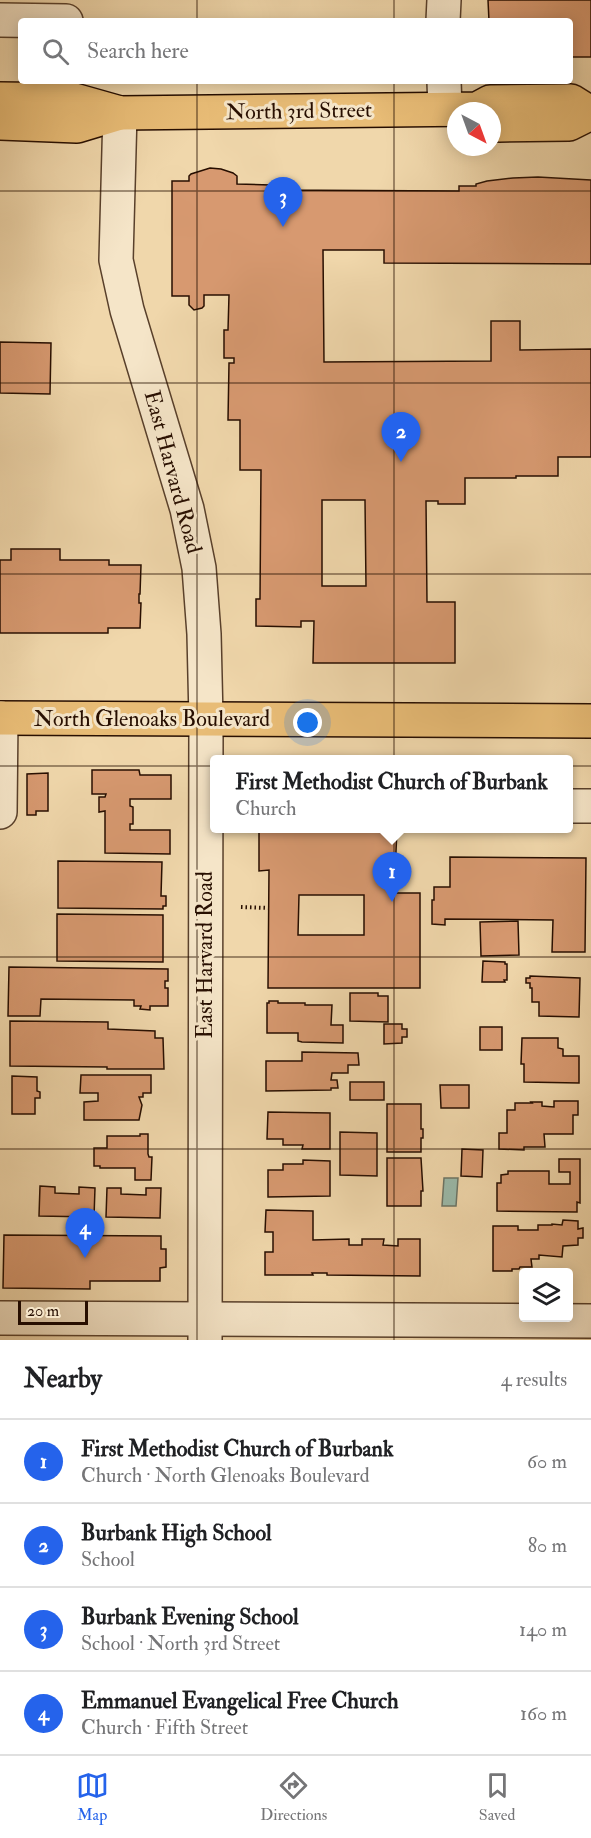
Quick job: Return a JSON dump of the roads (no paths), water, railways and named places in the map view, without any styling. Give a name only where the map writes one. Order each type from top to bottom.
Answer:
[{"type":"main road","name":"North 3rd Street","points":[[0,123],[77,126],[120,112],[444,95],[458,102]]},
{"type":"main road","name":"North 3rd Street","points":[[0,99],[74,100],[120,112]]},
{"type":"main road","name":"North 3rd Street","points":[[490,102],[571,101],[590,113]]},
{"type":"main road","name":"North Glenoaks Boulevard","points":[[1,718],[591,721]]},
{"type":"street","points":[[443,18],[444,0]]},
{"type":"street","points":[[0,20],[18,20]]},
{"type":"street","name":"East Harvard Road","points":[[120,112],[116,260],[127,310],[187,509],[199,568],[204,634],[210,802],[205,1330]]},
{"type":"street","points":[[0,812],[1,718]]},
{"type":"street","points":[[573,806],[591,806]]},
{"type":"street","points":[[0,1318],[205,1330],[591,1321]]},
{"type":"place","name":"Burbank Evening School","points":[[283,227]]},
{"type":"place","name":"Burbank High School","points":[[401,462]]},
{"type":"place","name":"First Methodist Church of Burbank","points":[[392,902]]},
{"type":"place","name":"Emmanuel Evangelical Free Church","points":[[85,1258]]}]
